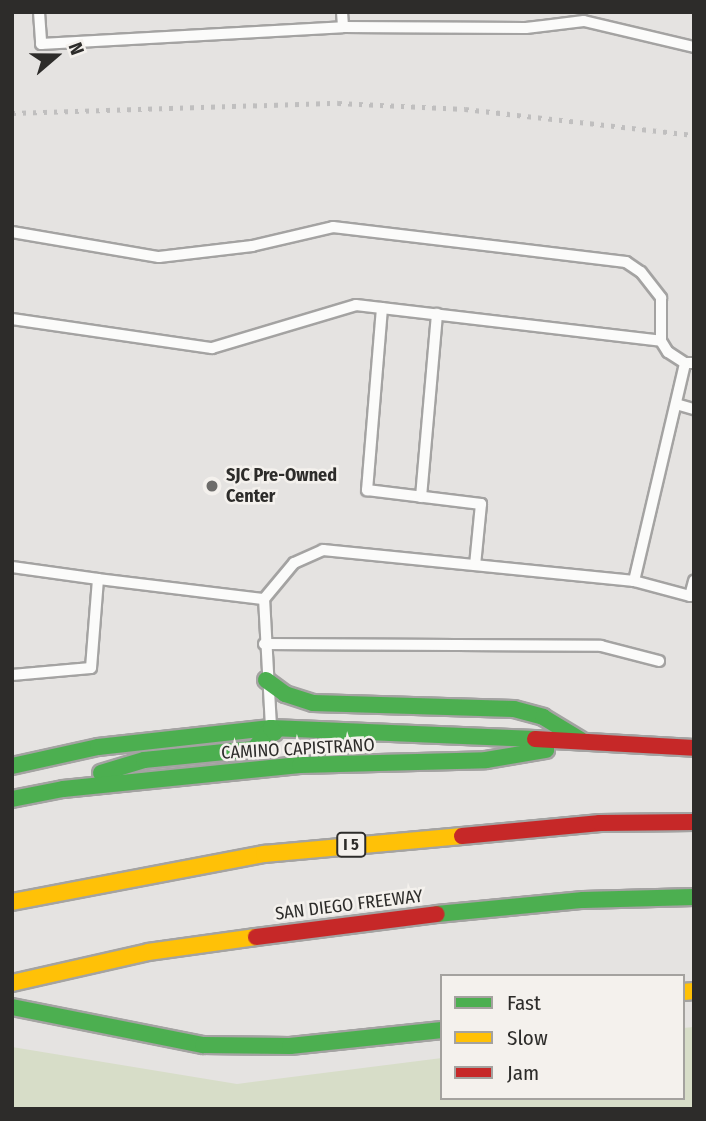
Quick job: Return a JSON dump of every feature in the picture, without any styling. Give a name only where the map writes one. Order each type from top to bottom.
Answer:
[{"type":"main road","points":[[266,680],[285,694],[313,702],[514,709],[543,717],[587,743]]},
{"type":"main road","points":[[63,789],[114,767],[144,760],[254,749],[271,728],[297,747],[524,754]]},
{"type":"main road","name":"CAMINO CAPISTRANO","points":[[12,766],[148,740],[271,728],[479,734],[694,748]]},
{"type":"main road","name":"CAMINO CAPISTRANO","points":[[12,799],[63,789],[300,765],[446,762],[524,754],[587,743]]},
{"type":"main road","points":[[12,752],[40,761]]},
{"type":"main road","name":"I 5","points":[[12,902],[264,855],[600,823],[694,822]]},
{"type":"main road","name":"SAN DIEGO FREEWAY","points":[[12,983],[148,952],[380,919],[583,900],[694,897]]},
{"type":"main road","points":[[12,1007],[203,1045],[290,1046],[440,1030]]},
{"type":"lane","points":[[39,12],[41,44],[343,27],[526,27],[583,17],[694,47]]},
{"type":"lane","points":[[342,12],[343,27]]},
{"type":"lane","points":[[12,232],[159,257],[252,246],[332,227],[626,262],[641,272],[661,298],[661,341],[668,352],[689,363],[676,404],[634,581]]},
{"type":"lane","points":[[12,319],[212,348],[356,305],[661,341]]},
{"type":"lane","points":[[382,308],[367,490],[481,504],[475,565]]},
{"type":"lane","points":[[421,497],[437,314]]},
{"type":"lane","points":[[676,404],[694,409]]},
{"type":"lane","points":[[271,728],[264,644],[264,599],[294,563],[323,550],[634,581],[690,596],[694,581]]},
{"type":"lane","points":[[12,568],[264,599]]},
{"type":"lane","points":[[12,675],[91,668],[98,579]]},
{"type":"lane","points":[[264,644],[601,646],[659,661]]},
{"type":"green space","points":[[694,1027],[694,1109],[12,1109],[12,1047],[237,1084],[440,1058],[440,1100],[685,1100],[685,1028]]},
{"type":"railway","points":[[12,113],[338,103],[465,109],[694,135]]},
{"type":"traffic: fast","points":[[266,680],[285,694],[313,703],[514,709],[543,717],[581,740]]},
{"type":"traffic: fast","points":[[12,766],[98,747],[271,728],[535,739]]},
{"type":"traffic: fast","points":[[101,773],[144,760],[254,749],[271,728],[275,733]]},
{"type":"traffic: fast","points":[[12,799],[63,789],[300,765],[486,760],[546,750]]},
{"type":"traffic: fast","points":[[437,914],[583,900],[694,897]]},
{"type":"traffic: fast","points":[[12,1007],[203,1045],[290,1046],[440,1030]]},
{"type":"traffic: slow","points":[[12,902],[264,854],[462,836]]},
{"type":"traffic: slow","points":[[12,983],[148,952],[256,937]]},
{"type":"traffic: slow","points":[[685,992],[694,991]]},
{"type":"traffic: jam","points":[[535,739],[694,748]]},
{"type":"traffic: jam","points":[[462,836],[600,823],[694,822]]},
{"type":"traffic: jam","points":[[256,937],[437,914]]},
{"type":"place","name":"SJC Pre-Owned Center","points":[[212,486]]}]
